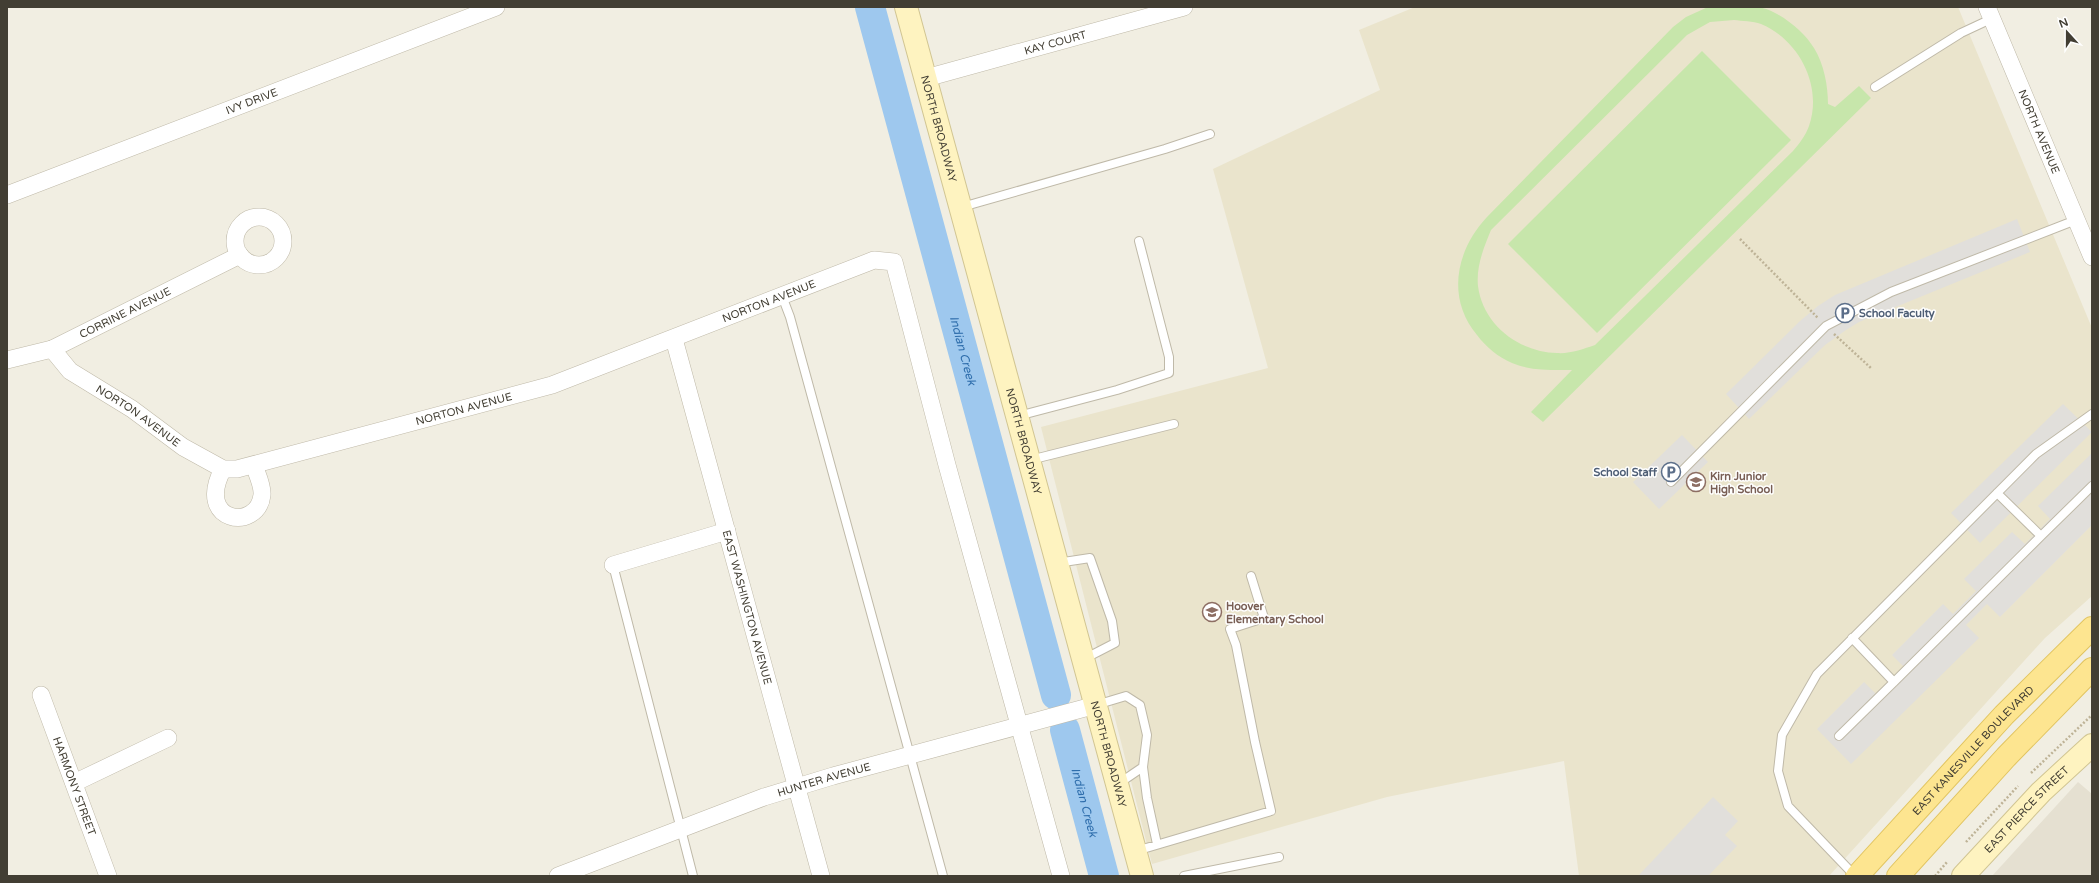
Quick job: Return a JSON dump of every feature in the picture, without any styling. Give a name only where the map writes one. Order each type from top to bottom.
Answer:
[{"type":"main road","name":"NORTH BROADWAY","points":[[906,7],[1142,876]]},
{"type":"main road","name":"EAST KANESVILLE BOULEVARD","points":[[1856,876],[2004,715],[2092,628]]},
{"type":"main road","points":[[1898,876],[2006,757],[2092,669]]},
{"type":"main road","name":"EAST PIERCE STREET","points":[[1963,876],[2041,792],[2092,745]]},
{"type":"street","name":"IVY DRIVE","points":[[7,195],[496,7]]},
{"type":"street","name":"KAY COURT","points":[[926,78],[1184,7]]},
{"type":"street","name":"NORTH AVENUE","points":[[1989,13],[2092,255]]},
{"type":"street","name":"CORRINE AVENUE","points":[[7,360],[52,349],[240,255]]},
{"type":"street","name":"NORTON AVENUE","points":[[52,349],[70,370],[132,409],[183,447],[223,469],[237,469],[283,455],[552,385],[674,339],[874,260],[894,262],[947,465],[1019,726]]},
{"type":"street","name":"EAST WASHINGTON AVENUE","points":[[674,339],[821,876]]},
{"type":"street","points":[[223,469],[215,486],[216,502],[220,510],[228,516],[237,518],[250,514],[260,504],[262,494],[254,465]]},
{"type":"street","points":[[613,565],[727,531]]},
{"type":"street","name":"HARMONY STREET","points":[[41,695],[108,876]]},
{"type":"street","name":"HUNTER AVENUE","points":[[558,876],[744,803],[910,755],[1096,705]]},
{"type":"street","points":[[1019,726],[1061,876]]},
{"type":"street","points":[[74,783],[168,738]]},
{"type":"lane","points":[[1875,87],[1961,33],[1989,13]]},
{"type":"lane","points":[[961,208],[1172,147],[1210,134]]},
{"type":"lane","points":[[1671,482],[1826,326],[1891,292],[2076,220]]},
{"type":"lane","points":[[1018,416],[1117,390],[1169,373],[1169,357],[1139,241]]},
{"type":"lane","points":[[782,296],[790,317],[839,493],[943,876]]},
{"type":"lane","points":[[1856,876],[1788,806],[1778,770],[1782,735],[1817,674],[2036,454],[2092,414]]},
{"type":"lane","points":[[1030,460],[1174,424]]},
{"type":"lane","points":[[1839,736],[2092,486]]},
{"type":"lane","points":[[1997,493],[2041,536]]},
{"type":"lane","points":[[1057,563],[1090,558],[1112,621],[1115,643],[1083,659]]},
{"type":"lane","points":[[613,565],[682,828],[693,876]]},
{"type":"lane","points":[[1135,851],[1271,811],[1255,742],[1236,645],[1230,629],[1264,618],[1251,576]]},
{"type":"lane","points":[[1852,638],[1894,682]]},
{"type":"lane","points":[[1096,705],[1126,696],[1140,705],[1147,735],[1143,767],[1147,798],[1157,844]]},
{"type":"lane","points":[[1117,784],[1143,767]]},
{"type":"lane","points":[[1184,876],[1279,857]]},
{"type":"path","points":[[1740,239],[1826,326],[1872,369]]},
{"type":"shaded area","name":"Kirn Junior High School","points":[[1415,7],[1958,7],[2092,328],[2092,596],[2045,638],[1829,876],[1579,876],[1564,761],[1387,797],[1152,864],[1041,427],[1268,368],[1213,169],[1380,90],[1359,30]]},
{"type":"shaded area","name":"School Faculty","points":[[2017,219],[2030,252],[1859,322],[1825,345],[1749,419],[1726,394],[1800,321],[1818,306],[1835,295]]},
{"type":"shaded area","points":[[2063,404],[2092,432],[1980,543],[1951,513]]},
{"type":"shaded area","name":"School Staff","points":[[1682,435],[1708,462],[1659,509],[1633,482]]},
{"type":"shaded area","points":[[2092,453],[2092,525],[2000,617],[1987,604],[1966,625],[1979,638],[1851,764],[1817,729],[1864,682],[1877,695],[1905,668],[1892,655],[1943,604],[1953,614],[1976,591],[1964,579],[2012,532],[2025,544],[2050,519],[2038,506]]},
{"type":"shaded area","points":[[2078,782],[2092,794],[2092,876],[1992,876]]},
{"type":"shaded area","points":[[1713,797],[1738,821],[1725,835],[1737,846],[1708,876],[1638,876]]},
{"type":"green space","points":[[1751,6],[1773,12],[1797,28],[1810,41],[1825,75],[1828,104],[1835,107],[1859,86],[1871,98],[1543,422],[1531,412],[1572,370],[1542,370],[1519,366],[1502,358],[1484,344],[1467,321],[1461,306],[1458,290],[1462,259],[1476,230],[1487,217],[1673,27],[1686,17],[1708,7]],"holes":[[[1734,20],[1758,23],[1775,31],[1797,53],[1810,80],[1813,95],[1813,111],[1809,126],[1800,142],[1793,151],[1595,345],[1567,353],[1557,353],[1529,348],[1505,334],[1487,313],[1481,300],[1478,286],[1479,264],[1491,230],[1687,35],[1710,22]]]},
{"type":"green space","points":[[1702,51],[1791,140],[1597,333],[1508,244]]},
{"type":"waterway","name":"Indian Creek","points":[[870,7],[1056,695]]},
{"type":"waterway","name":"Indian Creek","points":[[1065,730],[1104,876]]},
{"type":"place","name":"School Faculty","points":[[1845,313]]},
{"type":"place","name":"School Staff","points":[[1671,472]]},
{"type":"place","name":"Kirn Junior High School","points":[[1696,482]]},
{"type":"place","name":"Hoover Elementary School","points":[[1212,612]]}]
